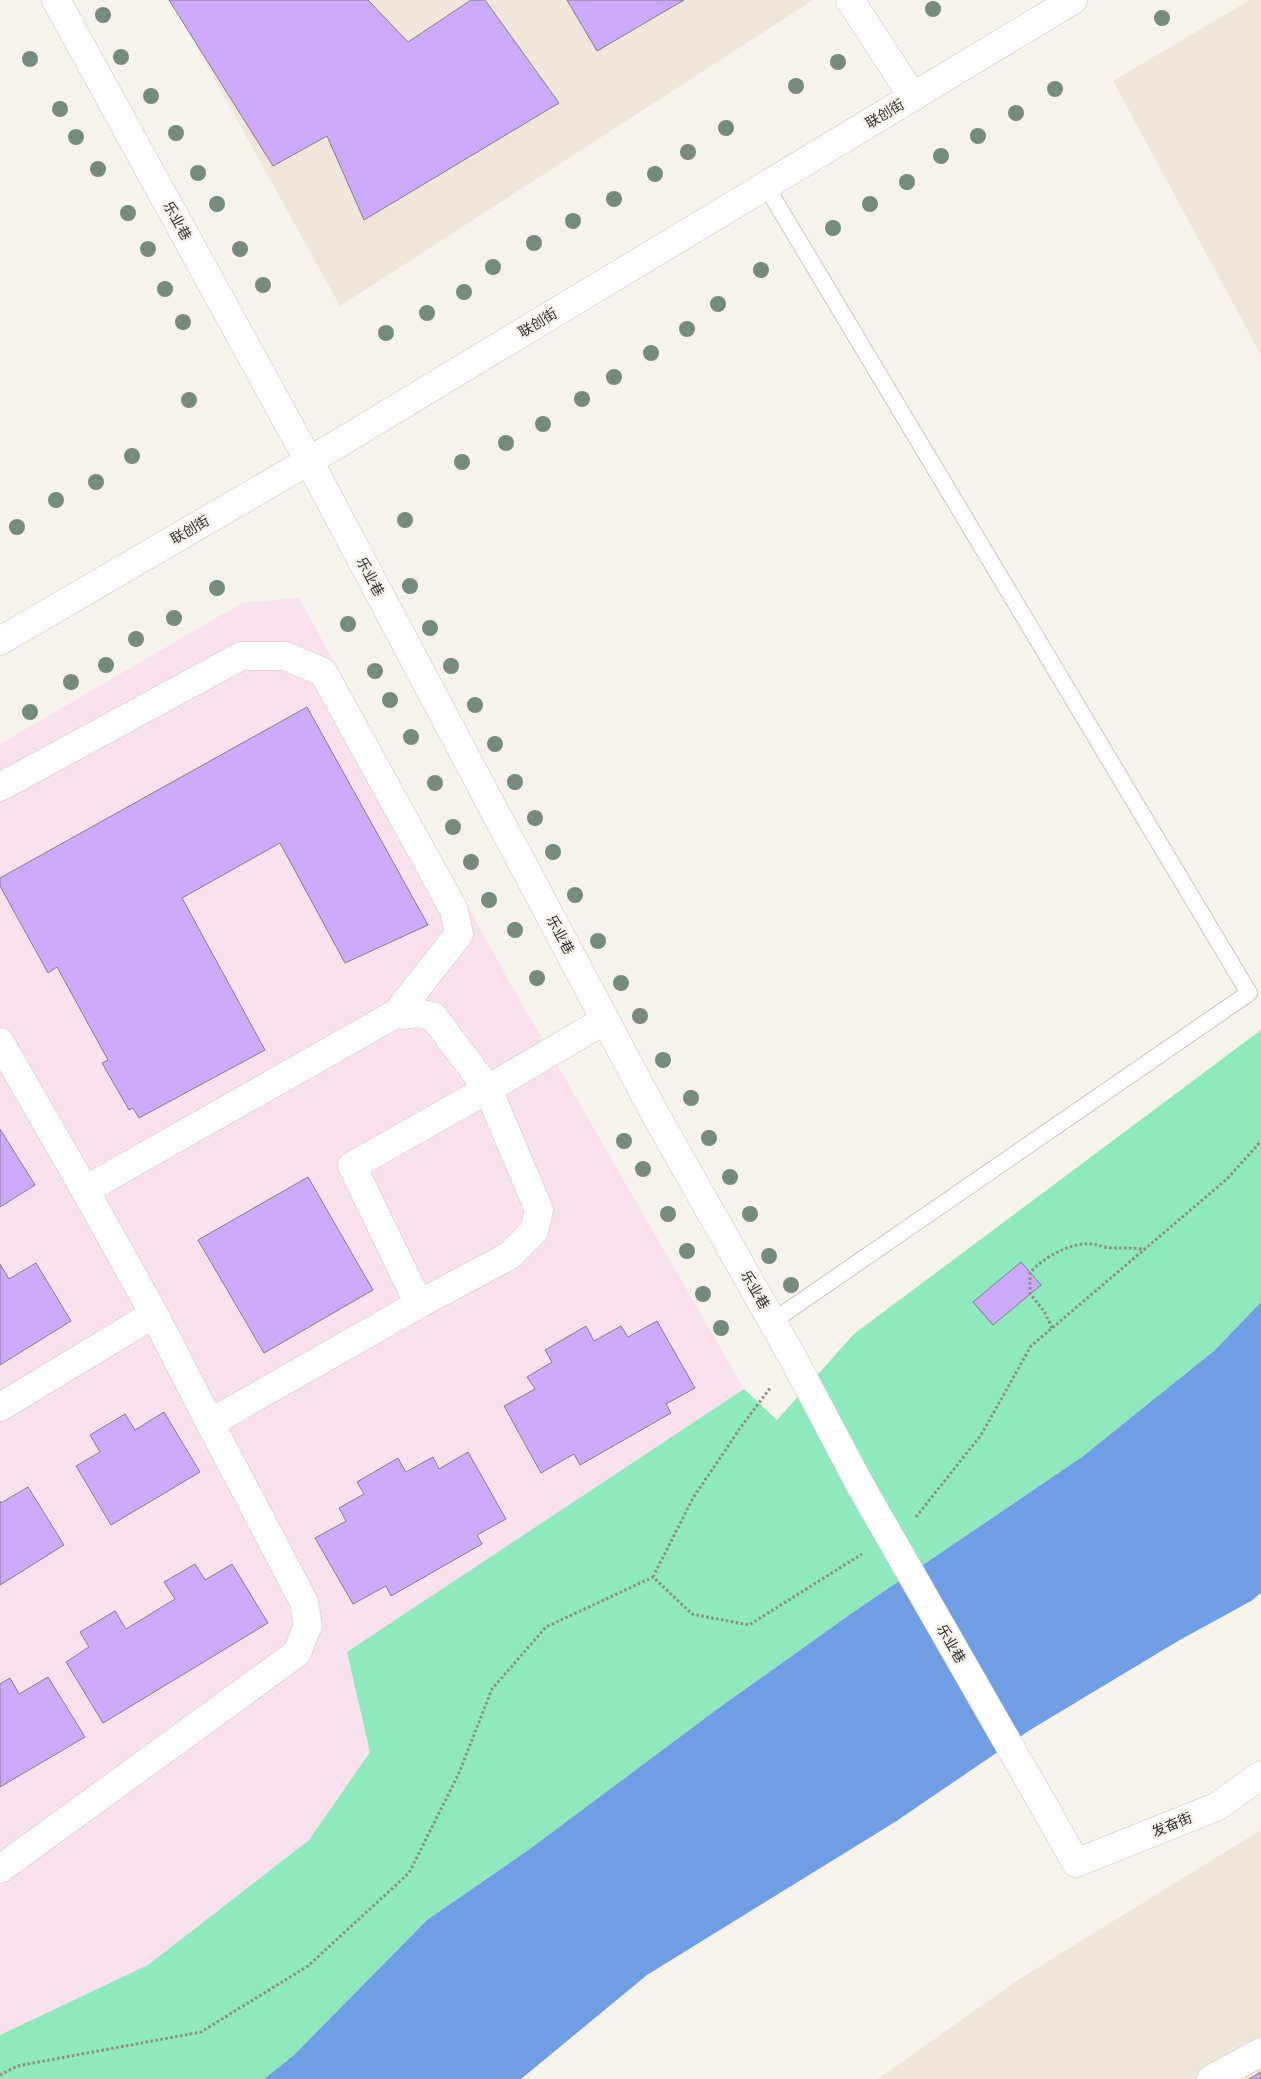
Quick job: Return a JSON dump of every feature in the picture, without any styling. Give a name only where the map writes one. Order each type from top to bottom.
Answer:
[{"type":"street","name":"乐业巷","points":[[56,0],[309,461],[654,1112],[794,1358],[859,1483],[1076,1863]]},
{"type":"street","points":[[850,0],[913,97]]},
{"type":"street","name":"联创街","points":[[0,641],[309,461],[1073,0]]},
{"type":"street","points":[[0,787],[241,656],[285,656],[323,672],[454,910],[459,934],[396,1013],[84,1190]]},
{"type":"street","points":[[210,1423],[419,1304],[509,1256],[534,1232],[540,1210],[488,1089],[433,1016],[417,1013],[404,1016],[396,1013]]},
{"type":"street","points":[[419,1304],[352,1166],[605,1020]]},
{"type":"street","points":[[0,1042],[154,1314],[304,1602],[308,1625],[297,1653],[0,1869]]},
{"type":"street","points":[[0,1407],[154,1314]]},
{"type":"street","name":"发奋街","points":[[1076,1863],[1216,1807],[1261,1775]]},
{"type":"street","points":[[1211,2079],[1261,2052]]},
{"type":"lane","points":[[766,186],[1249,993],[773,1321]]},
{"type":"path","points":[[911,1523],[981,1435],[1031,1346],[1227,1178],[1261,1141]]},
{"type":"path","points":[[1052,1328],[1044,1311],[1030,1294],[1030,1273],[1035,1266],[1058,1250],[1091,1244],[1113,1248],[1144,1249]]},
{"type":"path","points":[[0,2076],[17,2066],[201,2032],[308,1966],[409,1873],[459,1774],[492,1689],[546,1627],[653,1577],[693,1498],[743,1424],[794,1358]]},
{"type":"path","points":[[653,1577],[692,1614],[749,1625],[870,1549]]},
{"type":"shaded area","points":[[171,0],[813,0],[340,306]]},
{"type":"shaded area","points":[[1250,0],[1261,0],[1261,355],[1113,81]]},
{"type":"shaded area","points":[[299,598],[510,983],[744,1389],[348,1652],[370,1752],[309,1840],[148,1965],[0,2035],[0,744],[242,603]]},
{"type":"shaded area","points":[[1261,1830],[1261,2079],[878,2079],[1021,1978]]},
{"type":"green space","points":[[1261,1030],[1261,1302],[1215,1350],[1082,1457],[852,1613],[716,1710],[527,1851],[427,1920],[294,2055],[264,2079],[0,2079],[0,2035],[148,1965],[309,1840],[370,1752],[347,1652],[744,1389],[777,1420],[854,1334]]},
{"type":"water","points":[[1261,1302],[1261,1593],[1251,1601],[1178,1641],[1030,1730],[895,1822],[647,1975],[521,2079],[264,2079],[294,2055],[427,1920],[527,1851],[716,1710],[852,1613],[1082,1457],[1215,1350]]},
{"type":"building","points":[[169,0],[368,0],[408,42],[471,0],[485,0],[559,103],[364,220],[327,136],[273,166]]},
{"type":"building","points":[[567,0],[684,0],[597,51]]},
{"type":"building","points":[[307,707],[428,925],[345,963],[280,843],[182,898],[265,1050],[139,1118],[133,1108],[129,1110],[102,1063],[108,1060],[57,967],[48,973],[0,886],[0,878]]},
{"type":"building","points":[[0,1129],[35,1185],[0,1207]]},
{"type":"building","points":[[308,1177],[373,1290],[264,1353],[198,1240]]},
{"type":"building","points":[[1021,1262],[1041,1285],[993,1325],[973,1302]]},
{"type":"building","points":[[36,1263],[71,1321],[0,1365],[0,1264],[9,1279]]},
{"type":"building","points":[[657,1321],[695,1388],[666,1404],[671,1413],[580,1465],[574,1454],[541,1473],[504,1406],[535,1389],[527,1377],[552,1362],[545,1350],[586,1326],[594,1341],[621,1326],[628,1337]]},
{"type":"building","points":[[164,1412],[200,1472],[111,1525],[76,1466],[100,1452],[90,1435],[125,1414],[135,1430]]},
{"type":"building","points":[[468,1452],[506,1519],[477,1535],[482,1544],[391,1596],[386,1586],[353,1604],[315,1538],[346,1521],[339,1508],[364,1494],[357,1482],[398,1458],[406,1472],[433,1457],[439,1469]]},
{"type":"building","points":[[28,1487],[64,1545],[0,1585],[0,1501],[1,1503]]},
{"type":"building","points":[[195,1564],[205,1580],[232,1564],[268,1623],[103,1723],[66,1662],[89,1647],[80,1632],[115,1611],[126,1629],[175,1599],[164,1582]]},
{"type":"building","points":[[48,1677],[85,1737],[0,1787],[0,1684],[10,1678],[19,1694]]},
{"type":"building","points":[[1261,2072],[1261,2079],[1249,2079]]}]
